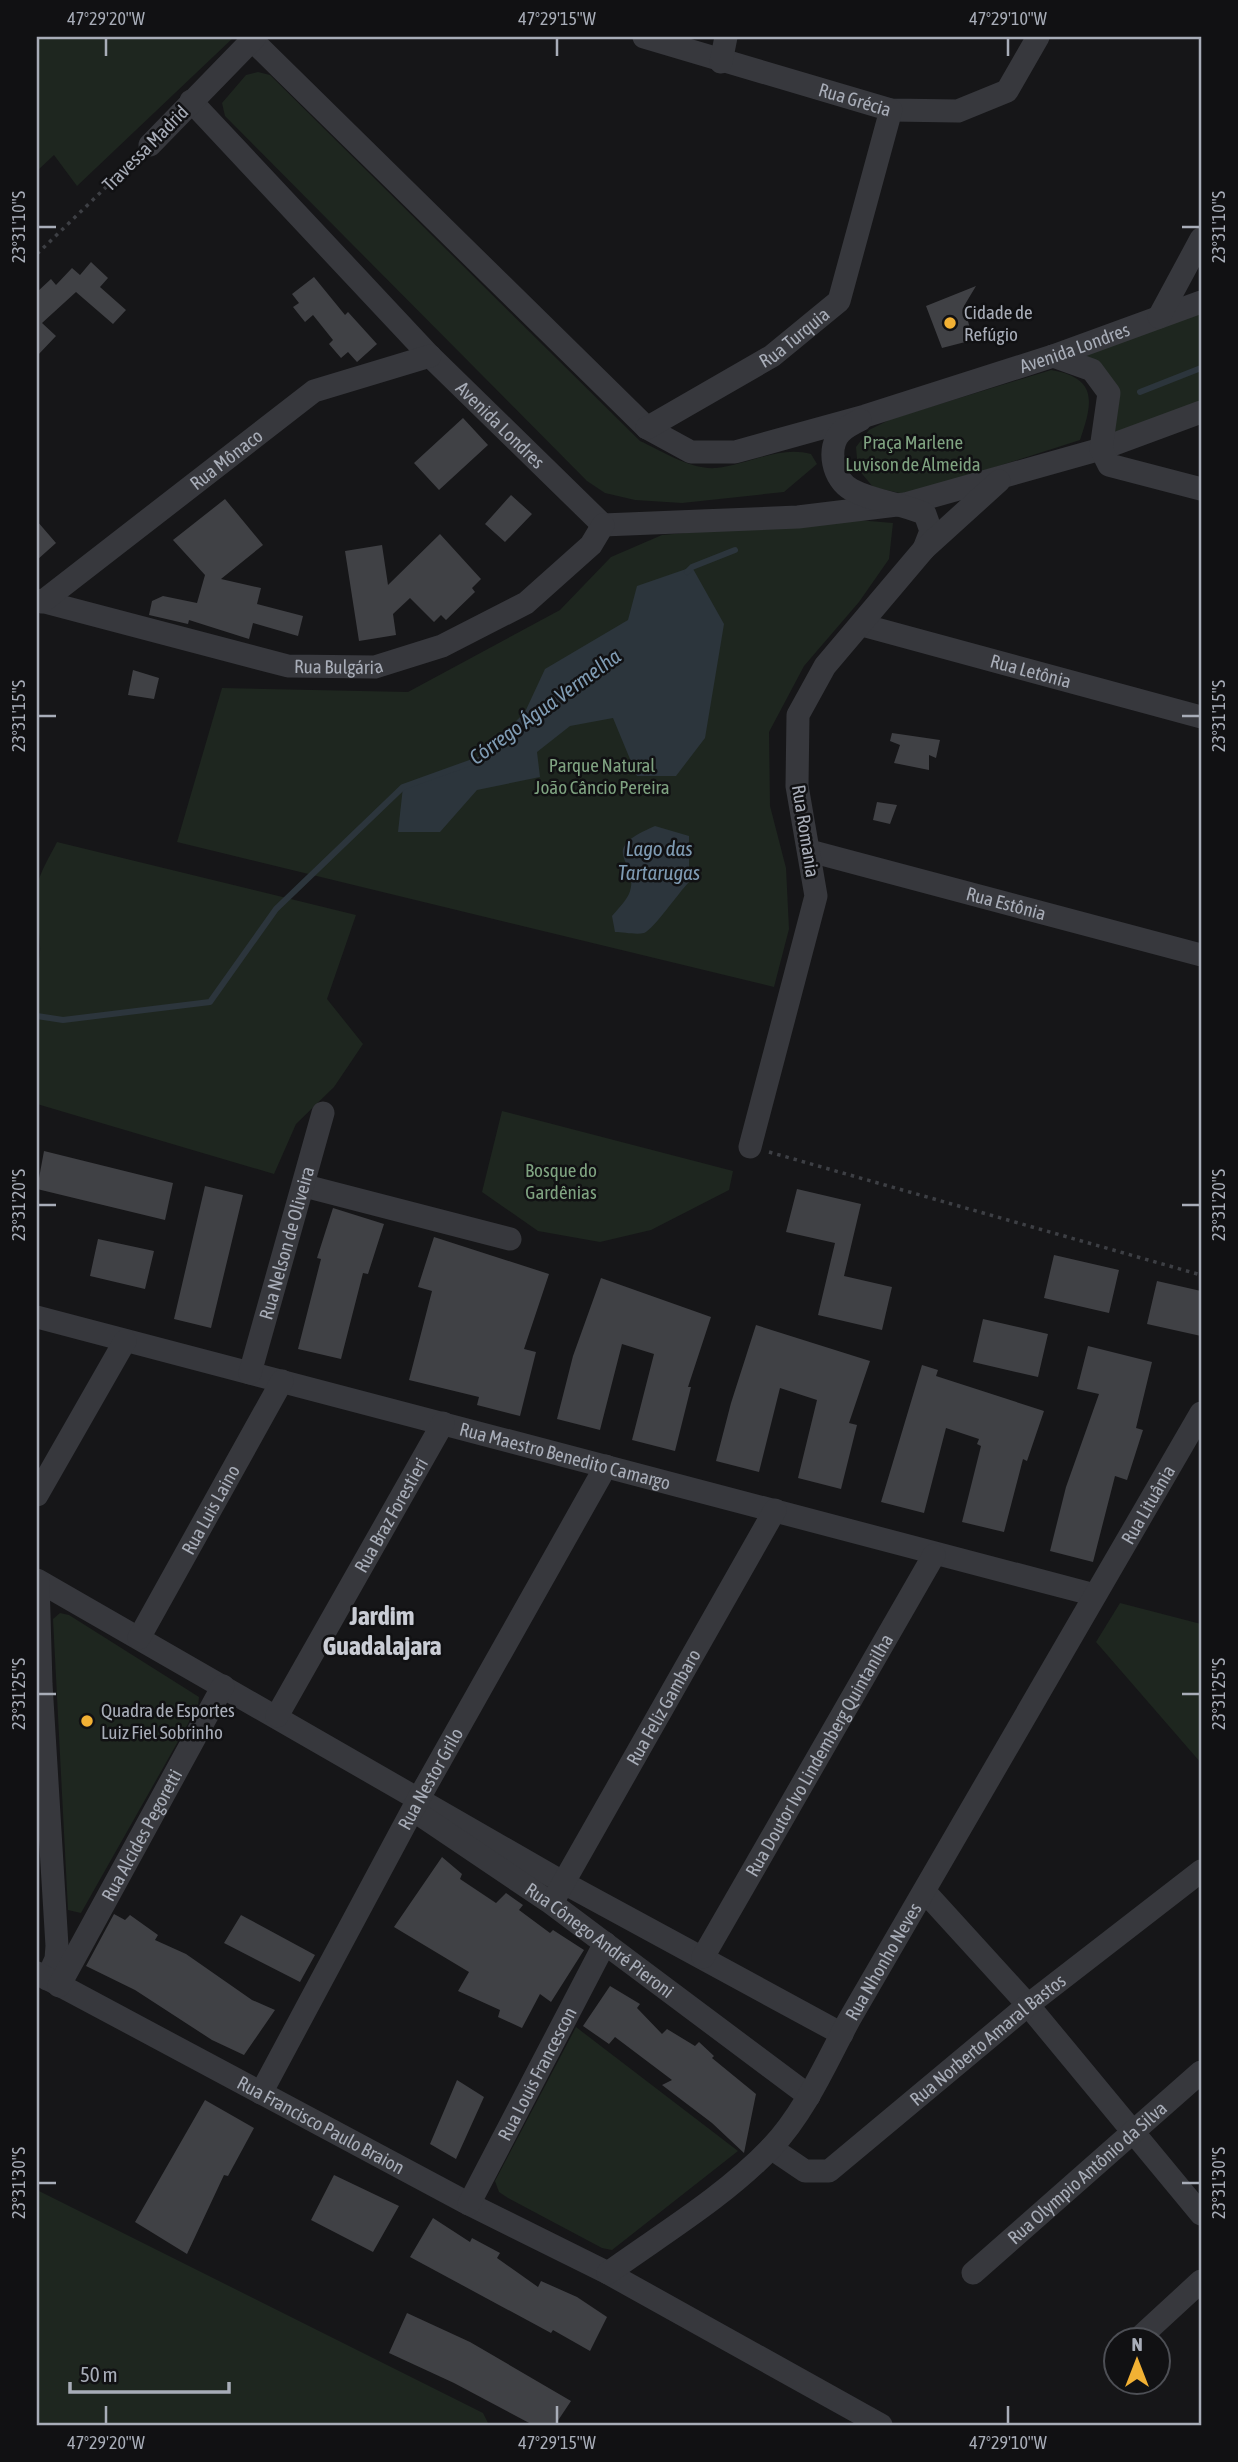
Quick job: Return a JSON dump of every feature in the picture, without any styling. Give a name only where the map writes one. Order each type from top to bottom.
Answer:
[{"type":"street","name":"Rua Grécia","points":[[644,37],[721,62],[891,110],[958,111],[1007,91],[1038,37]]},
{"type":"street","points":[[721,62],[726,37]]},
{"type":"street","name":"Travessa Madrid","points":[[150,145],[254,38]]},
{"type":"street","name":"Avenida Londres","points":[[254,38],[648,428],[691,452],[735,452],[865,416],[1054,356],[1201,302]]},
{"type":"street","name":"Avenida Londres","points":[[191,102],[430,356],[603,525]]},
{"type":"street","name":"Rua Turquia","points":[[648,428],[772,356],[839,301],[891,110]]},
{"type":"street","points":[[1159,317],[1201,239]]},
{"type":"street","name":"Rua Mônaco","points":[[39,601],[314,391],[430,356]]},
{"type":"street","points":[[1054,356],[1092,370],[1109,393],[1101,449],[1109,465],[1201,489]]},
{"type":"street","points":[[603,525],[798,517],[905,504],[1101,449],[1201,412]]},
{"type":"street","name":"Avenida Londres","points":[[865,416],[841,432],[835,443],[834,468],[851,490],[905,504]]},
{"type":"street","name":"Rua Romania","points":[[750,1147],[816,896],[797,786],[798,715],[825,666],[923,550],[1005,475]]},
{"type":"street","points":[[905,504],[925,514],[931,531],[923,550]]},
{"type":"street","name":"Rua Bulgária","points":[[39,601],[288,666],[375,667],[442,646],[526,603],[591,545],[603,525]]},
{"type":"street","name":"Rua Letônia","points":[[862,625],[1201,717]]},
{"type":"street","name":"Rua Estônia","points":[[810,850],[1201,955]]},
{"type":"street","name":"Rua Nelson de Oliveira","points":[[250,1373],[323,1113]]},
{"type":"street","points":[[304,1186],[510,1239]]},
{"type":"street","name":"Rua Maestro Benedito Camargo","points":[[37,1317],[775,1510],[934,1555],[1095,1595]]},
{"type":"street","points":[[37,1495],[125,1341]]},
{"type":"street","name":"Rua Luis Laino","points":[[139,1638],[282,1381]]},
{"type":"street","name":"Rua Lituânia","points":[[1095,1595],[1200,1416]]},
{"type":"street","name":"Rua Braz Forestieri","points":[[276,1716],[443,1423]]},
{"type":"street","name":"Rua Nestor Grilo","points":[[261,2093],[416,1804],[606,1466]]},
{"type":"street","name":"Rua Feliz Gambaro","points":[[551,1903],[775,1510]]},
{"type":"street","name":"Rua Doutor Ivo Lindemberg Quintanilha","points":[[703,1957],[934,1555]]},
{"type":"street","points":[[37,1581],[57,1945],[56,1959],[47,1979]]},
{"type":"street","name":"Rua Cônego André Pieroni","points":[[37,1581],[393,1782],[416,1804],[809,2096]]},
{"type":"street","name":"Rua Nhonho Neves","points":[[608,2273],[708,2201],[771,2148],[809,2096],[1095,1595]]},
{"type":"street","name":"Rua Alcides Pegoretti","points":[[47,1979],[223,1686]]},
{"type":"street","name":"Rua Cônego André Pieroni","points":[[416,1804],[842,2034]]},
{"type":"street","name":"Rua Norberto Amaral Bastos","points":[[771,2148],[805,2171],[829,2171],[1028,2005],[1201,1871]]},
{"type":"street","points":[[925,1892],[1028,2005],[1201,2214]]},
{"type":"street","name":"Rua Louis Francescon","points":[[468,2204],[605,1943]]},
{"type":"street","name":"Rua Francisco Paulo Braion","points":[[47,1979],[468,2204],[608,2273],[881,2425]]},
{"type":"street","name":"Rua Olympio Antônio da Silva","points":[[972,2273],[1201,2073]]},
{"type":"street","points":[[1152,2326],[1201,2281]]},
{"type":"path","name":"Travessa Madrid","points":[[37,254],[150,145]]},
{"type":"path","points":[[750,1147],[1201,1275]]},
{"type":"green space","points":[[37,37],[234,37],[77,186],[54,155],[37,171]]},
{"type":"green space","points":[[258,72],[270,75],[640,441],[677,459],[706,468],[728,466],[787,452],[811,454],[817,464],[784,492],[682,503],[635,500],[605,493],[587,481],[225,116],[222,103],[246,75]]},
{"type":"green space","points":[[1201,313],[1201,407],[1105,444],[1111,391],[1074,356]]},
{"type":"green space","name":"Praça Marlene Luvison de Almeida","points":[[1051,370],[1077,379],[1088,394],[1088,414],[1080,440],[908,495],[873,487],[858,469],[856,447],[869,430],[891,419]]},
{"type":"green space","name":"Parque Natural João Câncio Pereira","points":[[846,519],[893,523],[889,559],[859,602],[804,666],[769,732],[770,806],[786,868],[789,929],[774,987],[177,842],[222,688],[408,692],[560,610],[611,557],[662,535]]},
{"type":"green space","points":[[57,842],[356,915],[327,999],[363,1044],[334,1087],[296,1124],[274,1174],[37,1104],[37,969],[40,949],[36,898],[40,876]]},
{"type":"green space","name":"Bosque do Gardênias","points":[[502,1111],[733,1171],[729,1190],[651,1230],[600,1242],[538,1231],[482,1192]]},
{"type":"green space","points":[[1120,1603],[1201,1624],[1201,1763],[1096,1642]]},
{"type":"green space","points":[[60,1613],[69,1615],[199,1697],[198,1706],[81,1913],[68,1910],[53,1619]]},
{"type":"green space","points":[[576,2027],[738,2151],[612,2250],[602,2248],[508,2198],[499,2192],[495,2181]]},
{"type":"green space","points":[[37,2190],[483,2413],[489,2425],[37,2425]]},
{"type":"water","points":[[692,567],[724,624],[705,738],[676,776],[637,776],[613,718],[570,726],[537,752],[540,777],[477,790],[440,832],[398,832],[403,787],[477,761],[525,712],[545,669],[628,620],[637,586]]},
{"type":"water","name":"Lago das Tartarugas","points":[[655,826],[689,836],[689,882],[644,933],[615,932],[612,916],[629,894],[631,883],[623,850],[637,835]]},
{"type":"building","points":[[91,262],[108,278],[100,287],[126,310],[113,324],[76,292],[42,323],[56,336],[37,356],[37,292],[51,279],[56,285],[72,268],[80,275]]},
{"type":"building","points":[[314,277],[345,315],[348,312],[377,344],[357,362],[348,352],[341,358],[329,344],[333,340],[313,315],[305,322],[293,307],[299,303],[292,294]]},
{"type":"building","name":"Cidade de Refúgio","points":[[976,286],[964,306],[973,340],[942,348],[926,306]]},
{"type":"building","points":[[463,418],[488,445],[439,490],[414,463]]},
{"type":"building","points":[[511,495],[532,514],[505,542],[485,524]]},
{"type":"building","points":[[225,499],[263,545],[221,579],[261,588],[257,604],[303,616],[298,636],[253,623],[249,639],[189,620],[188,624],[149,615],[152,601],[163,596],[197,603],[205,575],[173,540]]},
{"type":"building","points":[[37,521],[56,543],[37,560]]},
{"type":"building","points":[[440,534],[481,579],[472,588],[475,592],[446,620],[441,615],[434,622],[410,598],[393,614],[396,635],[359,641],[345,551],[382,545],[388,585]]},
{"type":"building","points":[[133,670],[159,678],[154,699],[128,695]]},
{"type":"building","points":[[892,733],[940,740],[936,758],[929,755],[929,770],[894,763],[900,745],[890,741]]},
{"type":"building","points":[[877,802],[897,805],[890,824],[873,820]]},
{"type":"building","points":[[44,1151],[173,1183],[165,1220],[37,1189]]},
{"type":"building","points":[[205,1186],[243,1195],[211,1328],[174,1319]]},
{"type":"building","points":[[797,1189],[861,1204],[844,1276],[892,1287],[882,1330],[818,1315],[835,1243],[786,1232]]},
{"type":"building","points":[[333,1208],[384,1224],[368,1274],[363,1273],[341,1359],[298,1349],[321,1259],[317,1258]]},
{"type":"building","points":[[434,1237],[549,1274],[524,1349],[536,1352],[520,1416],[477,1405],[479,1397],[409,1380],[432,1291],[418,1287]]},
{"type":"building","points":[[98,1239],[154,1251],[145,1289],[90,1276]]},
{"type":"building","points":[[1054,1255],[1119,1270],[1109,1313],[1044,1298]]},
{"type":"building","points":[[601,1278],[711,1317],[688,1387],[691,1387],[675,1451],[632,1440],[654,1354],[622,1344],[600,1430],[557,1419],[573,1356]]},
{"type":"building","points":[[1157,1281],[1201,1291],[1201,1336],[1147,1324]]},
{"type":"building","points":[[983,1319],[1048,1334],[1038,1377],[973,1362]]},
{"type":"building","points":[[756,1325],[870,1361],[849,1423],[857,1425],[841,1489],[798,1478],[817,1400],[780,1388],[759,1472],[716,1461]]},
{"type":"building","points":[[1088,1346],[1152,1362],[1136,1428],[1143,1430],[1127,1480],[1115,1476],[1093,1562],[1050,1551],[1066,1487],[1099,1394],[1077,1389]]},
{"type":"building","points":[[922,1365],[938,1370],[936,1376],[1044,1411],[1027,1461],[1023,1459],[1004,1532],[962,1522],[981,1446],[977,1444],[979,1439],[946,1428],[924,1513],[881,1502]]},
{"type":"building","points":[[442,1857],[462,1874],[460,1879],[496,1903],[506,1893],[523,1905],[519,1910],[550,1933],[553,1930],[584,1950],[551,2002],[540,1994],[522,2028],[498,2017],[500,2010],[458,1991],[469,1972],[394,1927]]},
{"type":"building","points":[[114,1914],[125,1920],[130,1915],[158,1935],[155,1940],[186,1954],[252,2000],[275,2010],[244,2055],[212,2040],[135,1990],[86,1966]]},
{"type":"building","points":[[241,1915],[315,1955],[300,1982],[224,1943]]},
{"type":"building","points":[[610,1986],[640,2004],[637,2008],[662,2034],[667,2029],[695,2046],[699,2042],[714,2056],[712,2058],[756,2094],[744,2153],[712,2123],[662,2085],[672,2080],[615,2037],[609,2044],[583,2026]]},
{"type":"building","points":[[457,2080],[484,2097],[456,2159],[430,2144]]},
{"type":"building","points":[[205,2100],[254,2128],[228,2176],[224,2175],[187,2254],[135,2222]]},
{"type":"building","points":[[334,2175],[399,2206],[373,2252],[311,2220]]},
{"type":"building","points":[[433,2218],[470,2242],[472,2238],[500,2253],[497,2258],[538,2287],[541,2281],[577,2297],[607,2317],[590,2351],[410,2257]]},
{"type":"building","points":[[407,2313],[470,2342],[571,2401],[555,2425],[533,2425],[454,2383],[389,2353]]},
{"type":"waterway","name":"Córrego Água Vermelha","points":[[1140,392],[1201,368]]},
{"type":"waterway","name":"Córrego Água Vermelha","points":[[687,572],[692,567],[735,550]]},
{"type":"waterway","name":"Córrego Água Vermelha","points":[[37,1016],[63,1020],[210,1002],[276,909],[403,787],[481,759]]},
{"type":"place","name":"Cidade de Refúgio","points":[[950,323]]},
{"type":"place","name":"Quadra de Esportes Luiz Fiel Sobrinho","points":[[87,1721]]},
{"type":"district","name":"Jardim Guadalajara","points":[[382,1631]]}]
